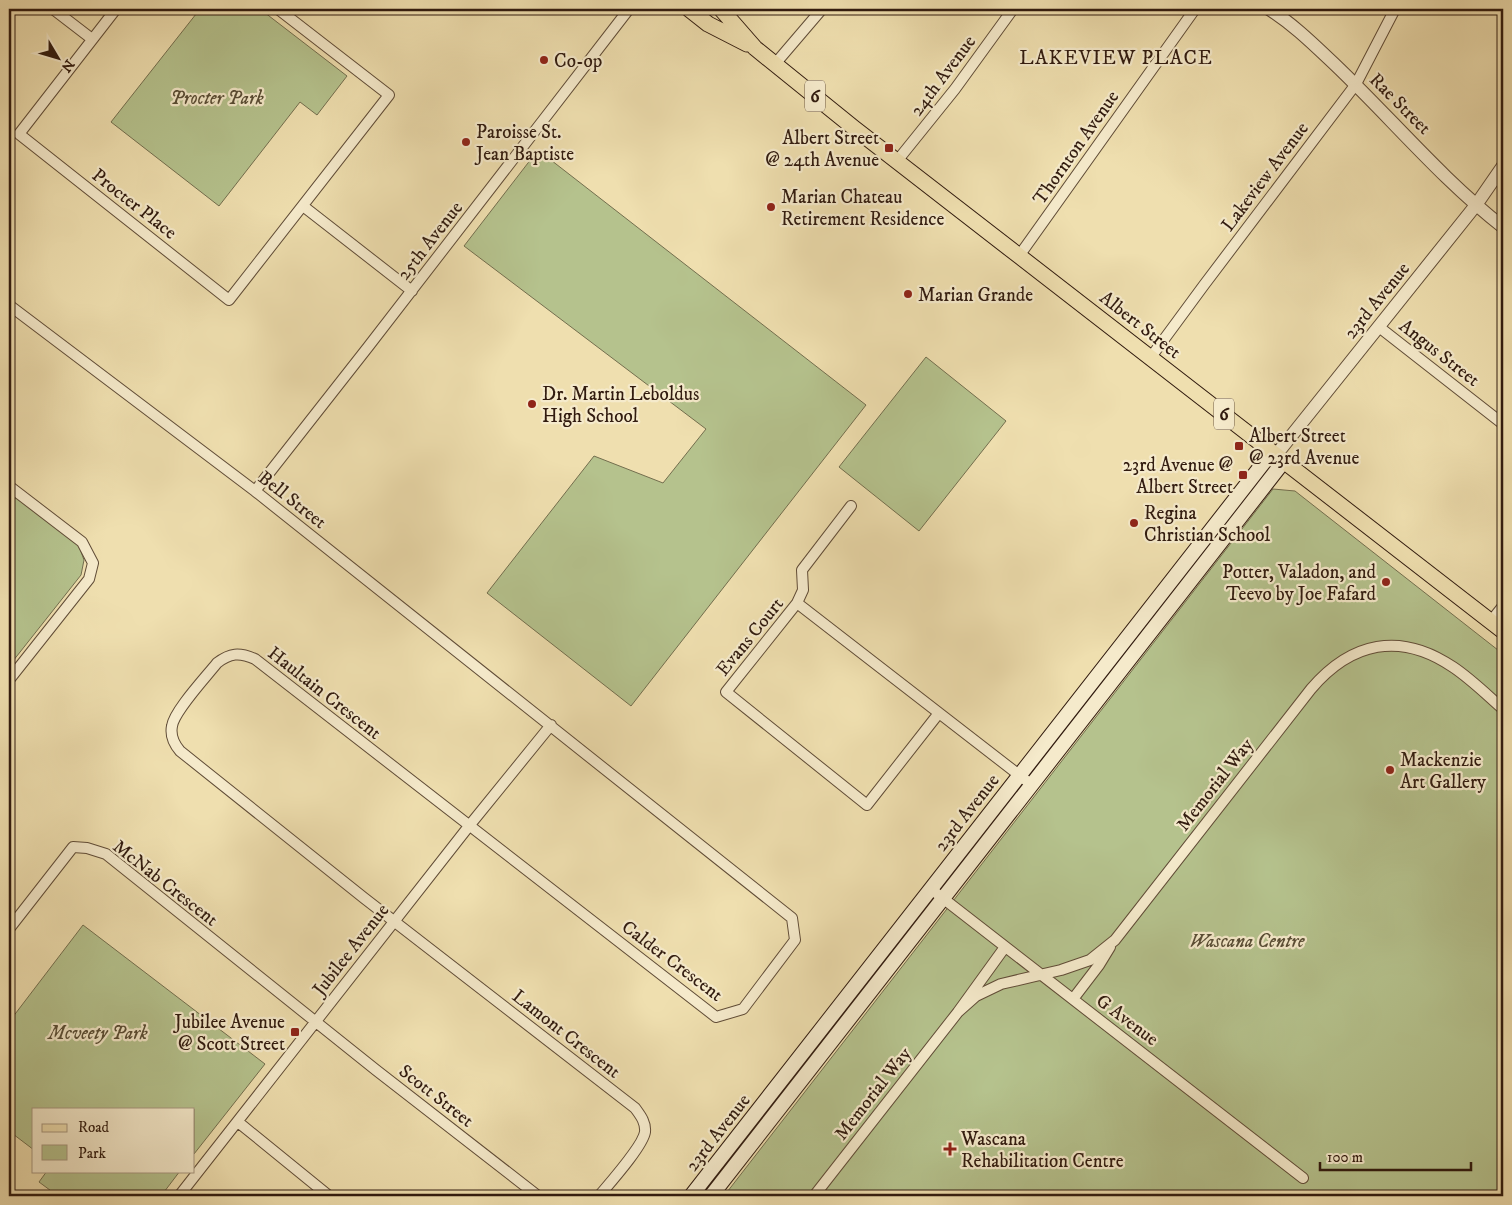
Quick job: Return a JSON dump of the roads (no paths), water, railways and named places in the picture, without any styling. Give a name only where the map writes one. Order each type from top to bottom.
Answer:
[{"type":"main road","name":"Albert Street","points":[[689,9],[708,24],[755,48]]},
{"type":"main road","name":"Albert Street","points":[[721,9],[755,48],[775,64],[897,161],[1503,631]]},
{"type":"main road","name":"23rd Avenue","points":[[691,1196],[1019,775],[1277,456]]},
{"type":"main road","name":"23rd Avenue","points":[[711,1196],[1032,785],[1277,456]]},
{"type":"street","points":[[54,9],[92,39]]},
{"type":"street","name":"Procter Place","points":[[116,9],[19,134],[229,300],[389,95],[278,9]]},
{"type":"street","name":"25th Avenue","points":[[255,491],[629,9]]},
{"type":"street","points":[[775,64],[822,9]]},
{"type":"street","name":"24th Avenue","points":[[897,161],[955,88],[1013,9]]},
{"type":"street","name":"Thornton Avenue","points":[[1019,256],[1195,9]]},
{"type":"street","name":"Rae Street","points":[[1269,9],[1286,19],[1356,84],[1476,206],[1503,227]]},
{"type":"street","name":"Lakeview Avenue","points":[[1151,357],[1356,84],[1395,9]]},
{"type":"street","name":"23rd Avenue","points":[[1277,456],[1476,206],[1503,166]]},
{"type":"street","points":[[303,206],[412,291]]},
{"type":"street","name":"Bell Street","points":[[9,305],[255,491],[551,726]]},
{"type":"street","name":"Angus Street","points":[[1379,326],[1503,424]]},
{"type":"street","points":[[9,488],[82,542],[93,563],[89,578],[9,680]]},
{"type":"street","points":[[796,603],[803,590],[802,570],[851,506]]},
{"type":"street","name":"Evans Court","points":[[939,713],[867,805],[726,692],[796,603],[939,713],[1032,785]]},
{"type":"street","points":[[1491,621],[1503,606]]},
{"type":"street","name":"Memorial Way","points":[[958,1012],[976,996],[1001,984],[1042,975],[1090,960],[1115,940],[1311,689],[1332,667],[1346,658],[1360,651],[1383,646],[1406,647],[1421,651],[1452,667],[1503,708]]},
{"type":"street","name":"Haultain Crescent","points":[[394,921],[180,751],[172,737],[175,716],[217,663],[226,656],[236,653],[246,655],[255,659],[469,826]]},
{"type":"street","name":"Jubilee Avenue","points":[[179,1196],[238,1122],[314,1021],[551,726]]},
{"type":"street","name":"Calder Crescent","points":[[469,826],[716,1017],[743,1008],[795,940],[792,918],[551,726]]},
{"type":"street","name":"McNab Crescent","points":[[9,929],[73,847],[87,848],[106,854],[314,1021]]},
{"type":"street","name":"G Avenue","points":[[930,888],[1304,1178]]},
{"type":"street","name":"Lamont Crescent","points":[[394,921],[635,1108],[643,1118],[645,1133],[637,1148],[599,1196]]},
{"type":"street","points":[[1073,999],[1115,940]]},
{"type":"street","name":"Memorial Way","points":[[814,1196],[958,1012],[1005,947]]},
{"type":"street","name":"Scott Street","points":[[314,1021],[538,1196]]},
{"type":"street","points":[[238,1122],[329,1196]]},
{"type":"place","name":"Co-op","points":[[544,60]]},
{"type":"place","name":"Paroisse St. Jean Baptiste","points":[[466,142]]},
{"type":"place","name":"Albert Street @ 24th Avenue","points":[[889,148]]},
{"type":"place","name":"Marian Chateau Retirement Residence","points":[[771,207]]},
{"type":"place","name":"Marian Grande","points":[[908,294]]},
{"type":"place","name":"Dr. Martin Leboldus High School","points":[[532,404]]},
{"type":"place","name":"Albert Street @ 23rd Avenue","points":[[1239,446]]},
{"type":"place","name":"23rd Avenue @ Albert Street","points":[[1243,475]]},
{"type":"place","name":"Regina Christian School","points":[[1134,523]]},
{"type":"place","name":"Potter, Valadon, and Teevo by Joe Fafard","points":[[1386,582]]},
{"type":"place","name":"Mackenzie Art Gallery","points":[[1390,770]]},
{"type":"place","name":"Jubilee Avenue @ Scott Street","points":[[295,1032]]},
{"type":"place","name":"Wascana Rehabilitation Centre","points":[[950,1149]]},
{"type":"district","name":"LAKEVIEW PLACE","points":[[1116,57]]},
{"type":"park label","name":"Procter Park","points":[[217,97]]},
{"type":"park label","name":"Wascana Centre","points":[[1247,940]]},
{"type":"park label","name":"Mcveety Park","points":[[98,1032]]}]
